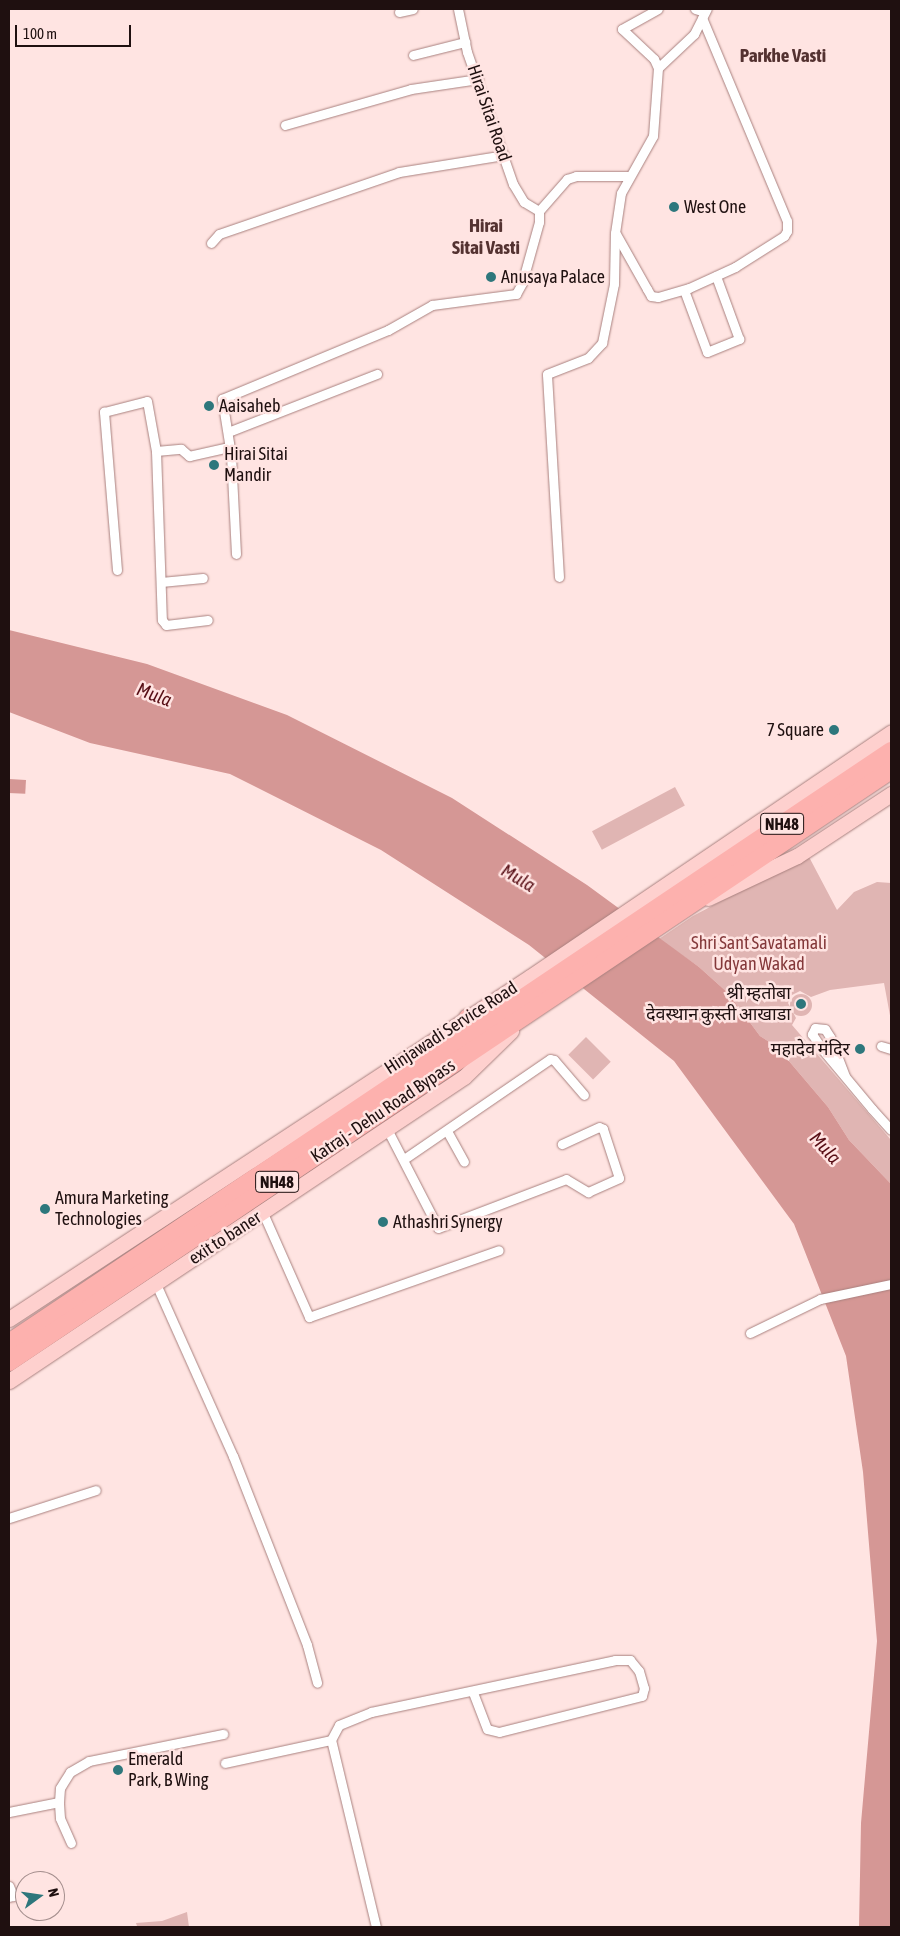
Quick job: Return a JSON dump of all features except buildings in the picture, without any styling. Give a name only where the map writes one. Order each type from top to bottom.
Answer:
[{"type":"highway","name":"NH48","points":[[678,900],[891,751]]},
{"type":"highway","name":"NH48","points":[[678,900],[891,770]]},
{"type":"highway","name":"Katraj - Dehu Road Bypass","points":[[9,1343],[454,1044],[678,900]]},
{"type":"highway","name":"Katraj - Dehu Road Bypass","points":[[9,1362],[529,1013],[538,989]]},
{"type":"highway","points":[[454,1044],[468,1018]]},
{"type":"main road","points":[[678,900],[891,734]]},
{"type":"main road","points":[[678,900],[797,856],[891,794]]},
{"type":"main road","name":"Hinjawadi Service Road","points":[[9,1319],[468,1018],[538,989]]},
{"type":"main road","name":"exit to baner","points":[[9,1382],[464,1077],[529,1013]]},
{"type":"street","points":[[399,12],[413,9]]},
{"type":"street","name":"Hirai Sitai Road","points":[[458,9],[465,42],[513,184],[524,202],[536,210]]},
{"type":"street","points":[[559,577],[547,374],[588,358],[599,349],[614,284],[615,233],[621,193],[653,136],[658,68],[654,59],[622,29],[658,9]]},
{"type":"street","points":[[615,233],[651,296],[684,290],[716,276],[784,236],[787,221],[705,13],[695,9]]},
{"type":"street","points":[[658,68],[694,34],[705,13]]},
{"type":"street","points":[[413,55],[465,42]]},
{"type":"street","points":[[286,125],[411,89],[478,79]]},
{"type":"street","points":[[211,243],[219,234],[399,172],[504,155]]},
{"type":"street","points":[[236,554],[228,432],[220,402],[226,395],[388,330],[432,305],[516,294],[522,283],[540,222],[536,210],[566,179],[576,176],[629,176]]},
{"type":"street","points":[[684,290],[707,352],[739,339],[716,276]]},
{"type":"street","points":[[228,432],[377,374]]},
{"type":"street","points":[[117,570],[104,412],[147,401],[156,451],[164,624],[208,620]]},
{"type":"street","points":[[156,451],[181,449],[189,456],[229,447]]},
{"type":"street","points":[[162,582],[203,578]]},
{"type":"street","points":[[845,1076],[830,1037],[824,1029],[815,1028],[812,1034],[845,1076],[891,1130]]},
{"type":"street","points":[[881,1046],[891,1049]]},
{"type":"street","points":[[404,1159],[550,1059],[554,1060],[584,1095]]},
{"type":"street","points":[[387,1129],[404,1159],[436,1226],[443,1228],[566,1179],[588,1192],[619,1178],[603,1129],[599,1127],[562,1144]]},
{"type":"street","points":[[447,1131],[464,1162]]},
{"type":"street","points":[[263,1213],[309,1317],[498,1250]]},
{"type":"street","points":[[156,1284],[243,1483],[307,1645],[317,1683]]},
{"type":"street","points":[[750,1333],[820,1299],[891,1284]]},
{"type":"street","points":[[9,1518],[96,1490]]},
{"type":"street","points":[[376,1927],[331,1740],[339,1725],[371,1712],[473,1692],[615,1660],[630,1660],[640,1671],[644,1688],[642,1696],[499,1732],[487,1729],[473,1692]]},
{"type":"street","points":[[71,1844],[60,1818],[59,1802],[60,1788],[70,1772],[89,1761],[223,1734]]},
{"type":"street","points":[[225,1763],[331,1740]]},
{"type":"street","points":[[9,1812],[59,1802]]},
{"type":"street","points":[[9,1886],[13,1896],[9,1897]]},
{"type":"green space","points":[[675,787],[685,806],[602,850],[592,831]]},
{"type":"green space","name":"Shri Sant Savatamali Udyan Wakad","points":[[808,855],[837,910],[854,892],[877,882],[891,883],[891,1021],[884,983],[830,990],[811,997],[800,991],[792,995],[788,1003],[796,1018],[792,1025],[891,1140],[891,1184],[849,1140],[828,1107],[777,1047],[760,1036],[728,993],[699,967],[659,939],[693,916]]},
{"type":"green space","name":"श्री म्हतोबा देवस्थान कुस्ती आखाडा","points":[[801,994],[809,997],[812,1005],[809,1013],[801,1016],[793,1013],[790,1005],[793,997]]},
{"type":"green space","points":[[586,1037],[611,1062],[593,1079],[568,1055]]},
{"type":"green space","points":[[187,1912],[189,1927],[137,1926],[136,1923],[162,1921]]},
{"type":"water","name":"Mula","points":[[9,630],[147,664],[287,715],[452,798],[587,885],[699,967],[728,993],[760,1036],[777,1047],[828,1107],[849,1140],[891,1184],[891,1927],[859,1927],[861,1823],[877,1641],[863,1472],[846,1356],[794,1224],[674,1061],[529,945],[381,850],[230,774],[90,743],[9,712]]},
{"type":"water","points":[[9,779],[26,780],[25,794],[9,793]]},
{"type":"place","name":"West One","points":[[674,207]]},
{"type":"place","name":"Anusaya Palace","points":[[491,277]]},
{"type":"place","name":"Aaisaheb","points":[[209,406]]},
{"type":"place","name":"Hirai Sitai Mandir","points":[[214,465]]},
{"type":"place","name":"7 Square","points":[[834,730]]},
{"type":"place","name":"श्री म्हतोबा देवस्थान कुस्ती आखाडा","points":[[801,1004]]},
{"type":"place","name":"महादेव मंदिर","points":[[860,1049]]},
{"type":"place","name":"Amura Marketing Technologies","points":[[45,1209]]},
{"type":"place","name":"Athashri Synergy","points":[[383,1222]]},
{"type":"place","name":"Emerald Park, B Wing","points":[[118,1770]]},
{"type":"district","name":"Parkhe Vasti","points":[[783,56]]},
{"type":"district","name":"Hirai Sitai Vasti","points":[[486,237]]}]
